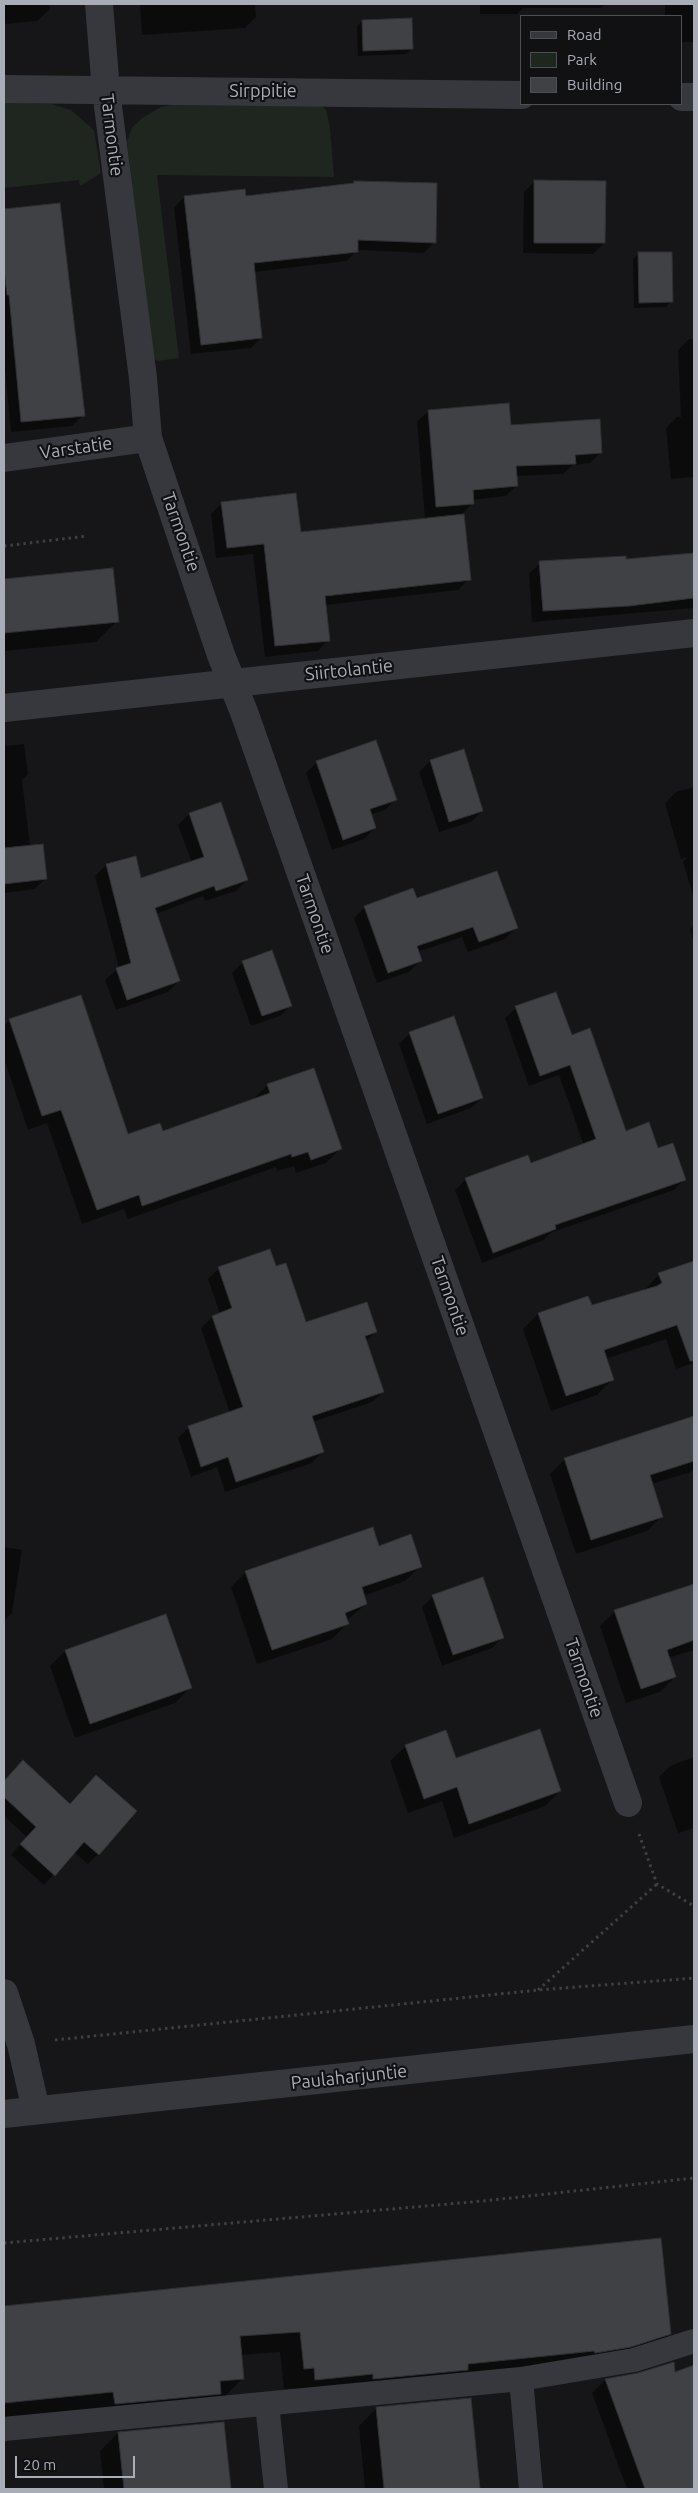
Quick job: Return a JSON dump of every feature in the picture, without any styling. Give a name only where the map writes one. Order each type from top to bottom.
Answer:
[{"type":"street","name":"Tarmontie","points":[[99,4],[106,91],[143,378],[148,438],[232,683],[628,1803]]},
{"type":"street","name":"Sirppitie","points":[[4,89],[520,95]]},
{"type":"street","name":"Varstatie","points":[[4,458],[148,438]]},
{"type":"street","name":"Siirtolantie","points":[[4,708],[694,633]]},
{"type":"street","points":[[4,1993],[21,2044],[36,2110]]},
{"type":"street","name":"Paulaharjuntie","points":[[4,2114],[694,2039]]},
{"type":"lane","points":[[4,2429],[521,2379],[634,2360],[694,2341]]},
{"type":"lane","points":[[521,2379],[531,2489]]},
{"type":"lane","points":[[267,2404],[276,2489]]},
{"type":"path","points":[[4,546],[87,536]]},
{"type":"path","points":[[628,1803],[656,1884],[694,1906]]},
{"type":"path","points":[[538,1990],[656,1884]]},
{"type":"path","points":[[21,2044],[538,1990],[694,1978]]},
{"type":"path","points":[[4,2243],[483,2201],[694,2178]]},
{"type":"green space","points":[[4,102],[51,104],[71,110],[94,130],[101,173],[80,186],[79,180],[4,188]]},
{"type":"green space","points":[[172,105],[322,106],[326,110],[330,128],[334,177],[157,175],[179,358],[158,361],[151,357],[127,141],[132,128],[142,118],[161,107]]},
{"type":"building","points":[[412,18],[413,49],[363,51],[362,20]]},
{"type":"building","points":[[534,180],[606,181],[605,243],[534,243]]},
{"type":"building","points":[[354,181],[437,183],[436,243],[358,240],[358,252],[254,263],[262,338],[201,345],[184,196],[245,189],[246,196],[354,183]]},
{"type":"building","points":[[60,203],[85,416],[21,422],[9,295],[7,295],[4,269],[4,209]]},
{"type":"building","points":[[638,252],[672,252],[673,302],[639,303]]},
{"type":"building","points":[[509,403],[511,425],[600,419],[602,453],[575,455],[576,464],[516,466],[518,486],[473,490],[474,504],[436,507],[428,410]]},
{"type":"building","points":[[296,493],[301,532],[464,514],[471,580],[325,596],[330,641],[275,646],[264,544],[227,548],[221,502]]},
{"type":"building","points":[[694,553],[694,598],[629,606],[543,611],[539,561],[626,556],[626,559]]},
{"type":"building","points":[[113,568],[119,622],[4,633],[4,579]]},
{"type":"building","points":[[376,740],[397,800],[370,809],[376,828],[343,840],[316,761]]},
{"type":"building","points":[[464,749],[483,811],[449,822],[430,760]]},
{"type":"building","points":[[221,802],[248,880],[216,891],[214,886],[155,908],[180,981],[127,1000],[116,968],[131,963],[106,864],[136,856],[141,878],[204,857],[189,813]]},
{"type":"building","points":[[43,844],[47,879],[4,884],[4,848]]},
{"type":"building","points":[[497,871],[518,928],[479,942],[473,927],[417,946],[422,961],[388,973],[364,906],[413,888],[417,898]]},
{"type":"building","points":[[272,950],[292,1006],[262,1016],[242,961]]},
{"type":"building","points":[[556,992],[572,1035],[590,1028],[626,1131],[649,1122],[658,1148],[673,1143],[686,1180],[555,1225],[556,1229],[493,1253],[465,1178],[528,1155],[531,1163],[596,1139],[570,1065],[540,1076],[515,1006]]},
{"type":"building","points":[[81,995],[128,1134],[160,1123],[163,1131],[270,1093],[267,1084],[314,1068],[342,1149],[311,1160],[308,1152],[292,1157],[291,1154],[142,1206],[139,1195],[97,1210],[61,1110],[42,1116],[9,1019]]},
{"type":"building","points":[[454,1016],[483,1098],[438,1114],[409,1032]]},
{"type":"building","points":[[270,1249],[276,1266],[286,1263],[306,1322],[367,1302],[377,1332],[365,1336],[384,1392],[312,1416],[324,1452],[236,1482],[228,1457],[201,1467],[188,1426],[243,1407],[212,1316],[232,1308],[218,1267]]},
{"type":"building","points":[[694,1261],[694,1361],[690,1361],[677,1325],[604,1350],[614,1380],[566,1396],[538,1313],[588,1296],[592,1305],[657,1286],[662,1283],[658,1273]]},
{"type":"building","points":[[694,1416],[694,1461],[650,1475],[663,1517],[591,1540],[564,1458]]},
{"type":"building","points":[[373,1527],[379,1546],[411,1534],[422,1567],[362,1587],[367,1604],[345,1613],[349,1624],[272,1650],[245,1571]]},
{"type":"building","points":[[483,1577],[504,1638],[453,1655],[432,1595]]},
{"type":"building","points":[[694,1584],[694,1640],[667,1650],[676,1677],[641,1689],[614,1610]]},
{"type":"building","points":[[166,1614],[192,1688],[90,1724],[65,1650]]},
{"type":"building","points":[[540,1729],[561,1791],[469,1824],[457,1787],[424,1799],[405,1745],[446,1730],[456,1758]]},
{"type":"building","points":[[23,1760],[70,1804],[96,1775],[137,1811],[99,1855],[84,1842],[55,1876],[20,1844],[36,1827],[4,1797],[4,1781]]},
{"type":"building","points":[[661,2238],[671,2334],[631,2347],[595,2353],[594,2351],[468,2364],[468,2370],[373,2379],[373,2374],[315,2380],[314,2368],[304,2369],[300,2332],[240,2336],[244,2379],[220,2381],[221,2394],[115,2404],[113,2392],[4,2403],[4,2306]]},
{"type":"building","points":[[674,2362],[675,2372],[694,2365],[694,2489],[645,2489],[605,2379],[638,2373]]},
{"type":"building","points":[[471,2398],[480,2489],[384,2489],[376,2407]]},
{"type":"building","points":[[224,2422],[231,2489],[124,2489],[118,2432]]}]
